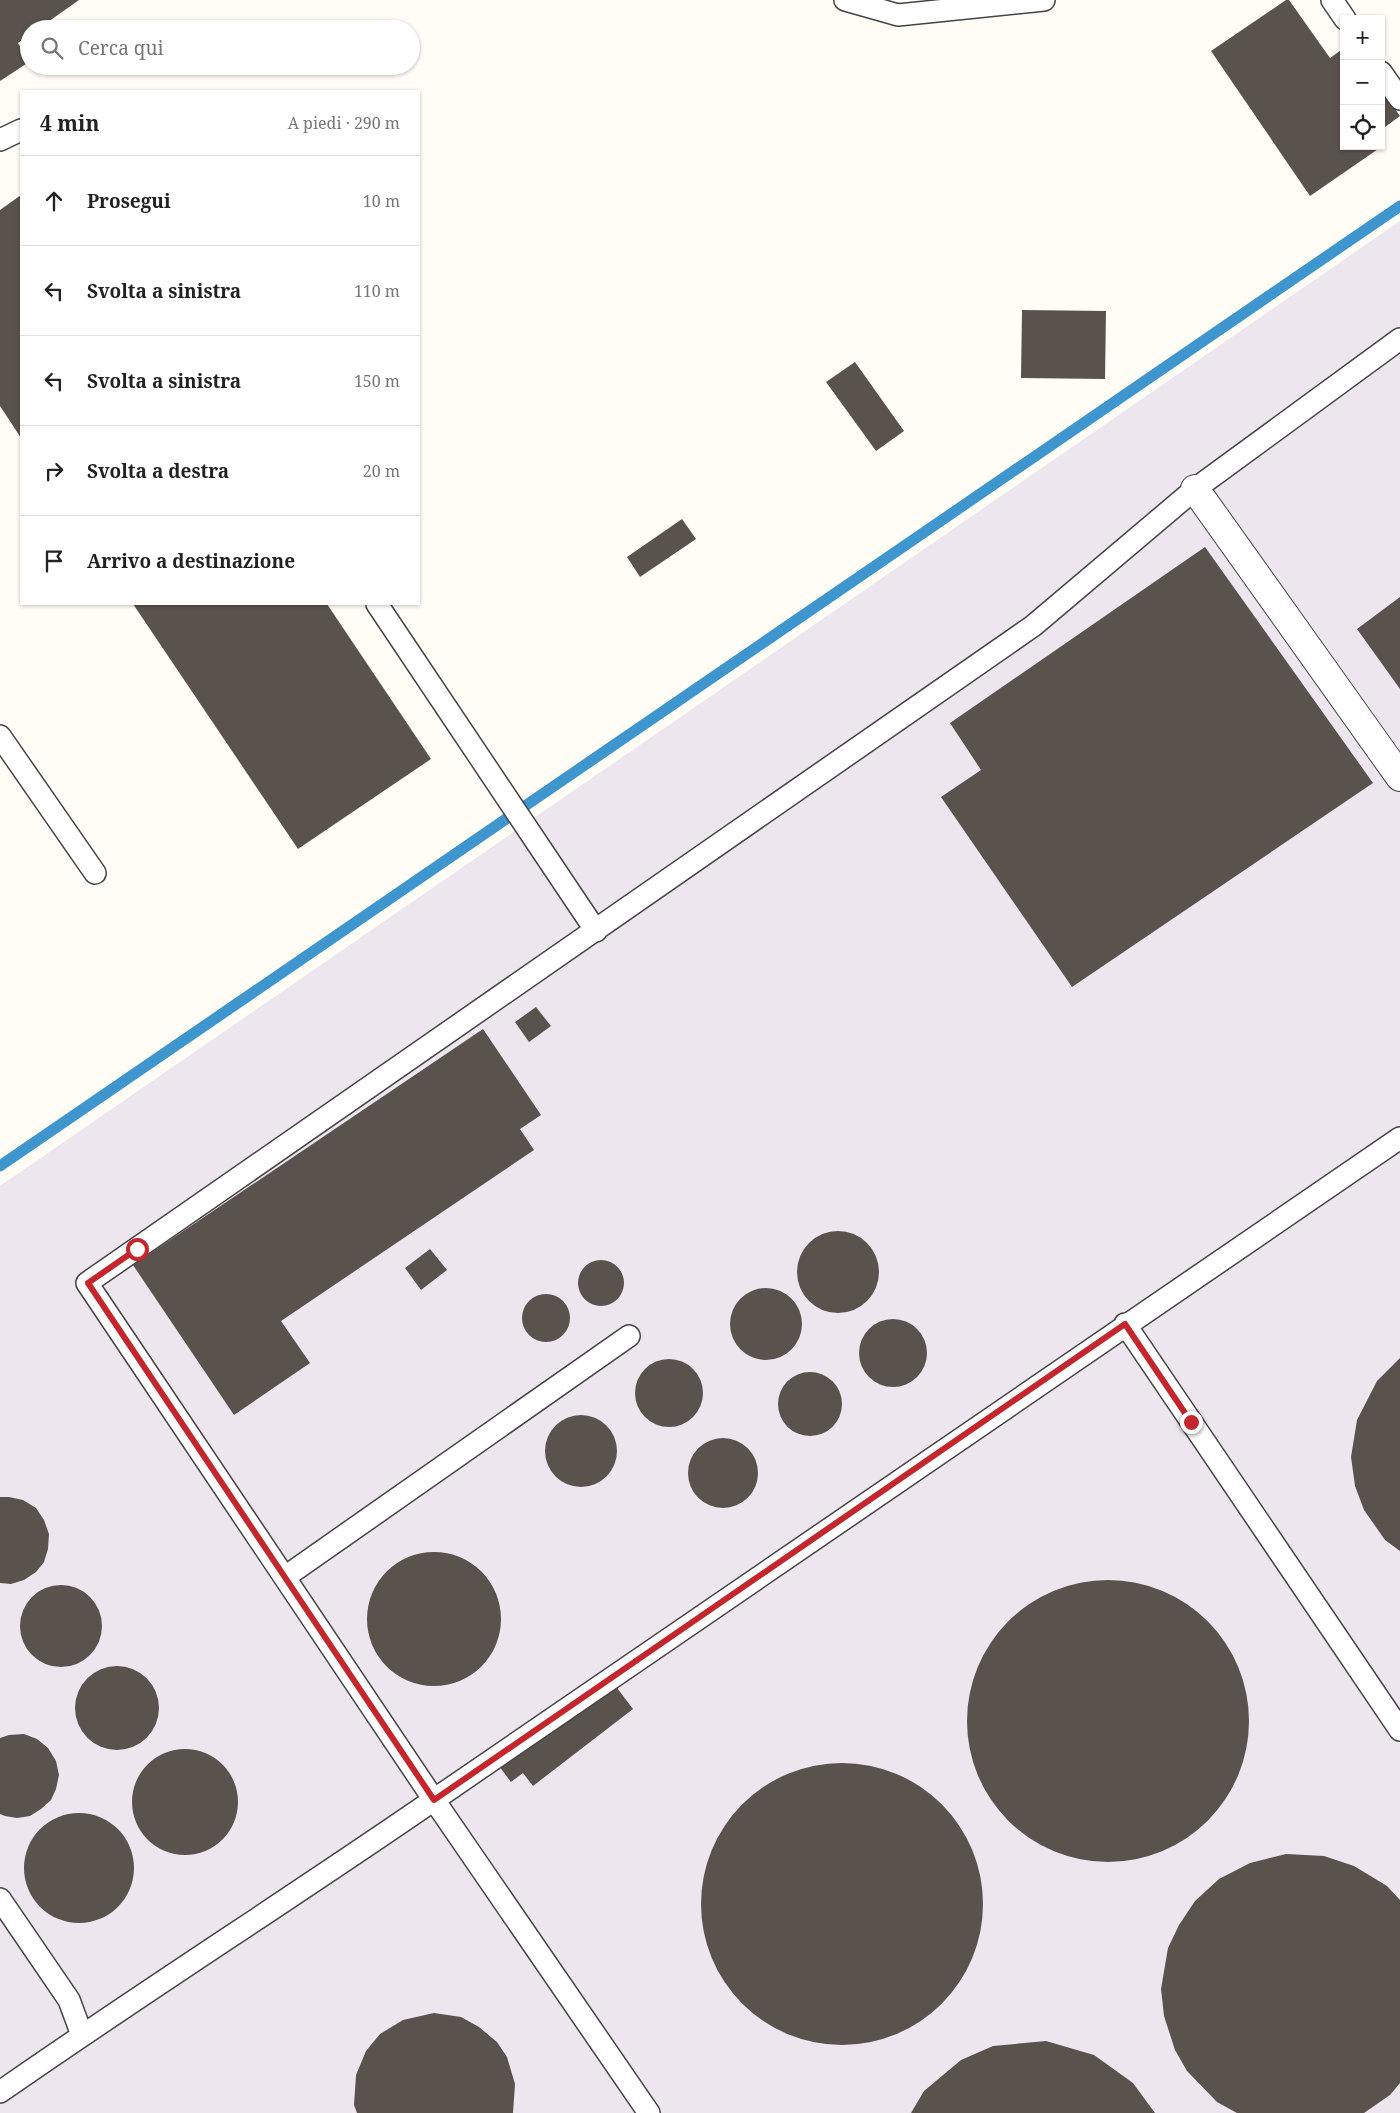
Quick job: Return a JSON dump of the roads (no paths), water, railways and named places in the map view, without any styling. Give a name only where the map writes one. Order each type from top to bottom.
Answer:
[{"type":"street","points":[[1195,489],[1400,777]]},
{"type":"lane","points":[[845,0],[898,15],[1044,0]]},
{"type":"lane","points":[[1332,0],[1342,15]]},
{"type":"lane","points":[[1385,78],[1400,99]]},
{"type":"lane","points":[[0,140],[20,130]]},
{"type":"lane","points":[[649,2113],[434,1800],[88,1283],[1033,626],[1195,489],[1400,339]]},
{"type":"lane","points":[[378,605],[596,931]]},
{"type":"lane","points":[[0,736],[95,873]]},
{"type":"lane","points":[[0,2092],[82,2035],[434,1800],[1125,1324],[1400,1138]]},
{"type":"lane","points":[[1125,1324],[1400,1730]]},
{"type":"lane","points":[[285,1577],[629,1336]]},
{"type":"lane","points":[[0,1899],[69,2000],[82,2035]]},
{"type":"waterway","points":[[0,1166],[1400,206]]}]
